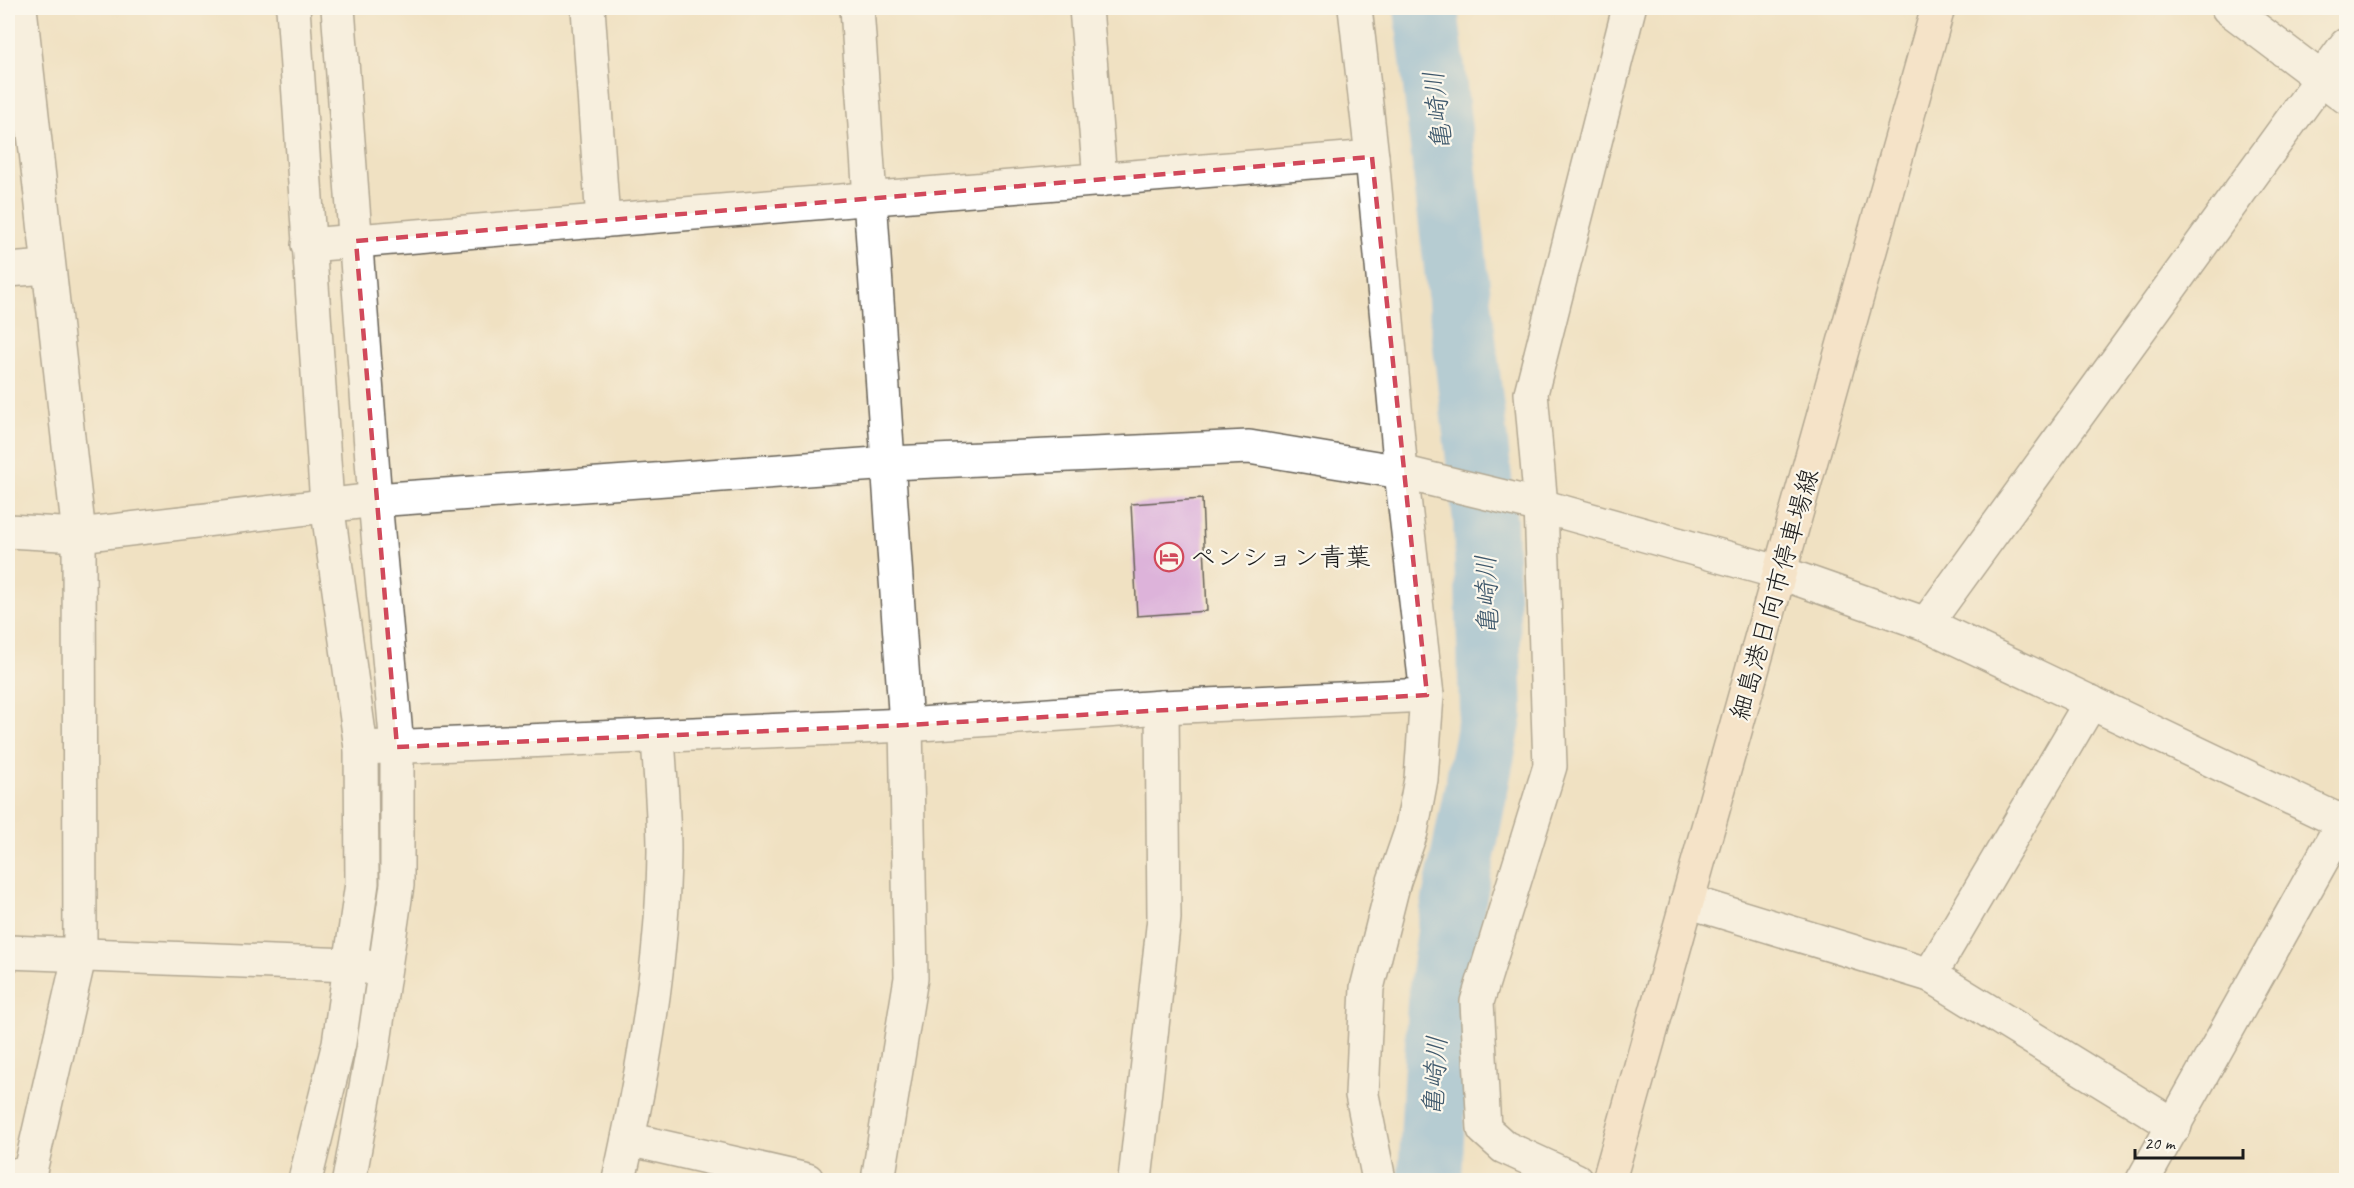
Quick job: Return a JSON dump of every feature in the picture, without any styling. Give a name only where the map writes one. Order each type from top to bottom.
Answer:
[{"type":"main road","name":"細島港日向市停車場線","points":[[1610,1180],[1938,8]]},
{"type":"street","points":[[8,1177],[30,1171],[80,953],[79,535],[47,267],[20,8]]},
{"type":"street","points":[[293,8],[327,504],[360,748],[362,883],[339,1043],[305,1180]]},
{"type":"street","points":[[338,8],[375,500],[397,747],[397,885],[373,1049],[349,1180]]},
{"type":"street","points":[[588,8],[603,221]]},
{"type":"street","points":[[858,8],[906,725],[911,978],[878,1180]]},
{"type":"street","points":[[1086,8],[1100,180]]},
{"type":"street","points":[[1354,8],[1372,158],[1401,472],[1427,695],[1421,779],[1411,832],[1394,881],[1367,988],[1362,1095],[1378,1180]]},
{"type":"street","points":[[1576,1180],[1504,1147],[1484,1129],[1477,1002],[1550,766],[1541,506],[1531,393],[1629,8]]},
{"type":"street","points":[[2228,8],[2334,88]]},
{"type":"street","points":[[1926,624],[2334,88],[2346,45]]},
{"type":"street","points":[[308,245],[1372,158]]},
{"type":"street","points":[[8,270],[47,267]]},
{"type":"street","points":[[8,531],[79,535],[375,500],[890,463],[1249,447],[1401,472],[1541,506],[1781,573],[1926,624],[2346,821],[2143,1180]]},
{"type":"street","points":[[360,748],[906,725],[1162,707],[1427,695]]},
{"type":"street","points":[[1930,975],[2091,702]]},
{"type":"street","points":[[1135,1180],[1164,918],[1162,707]]},
{"type":"street","points":[[620,1180],[645,1062],[658,935],[664,851],[658,737]]},
{"type":"street","points":[[1687,901],[1930,975],[2175,1126]]},
{"type":"street","points":[[8,952],[350,964],[384,969]]},
{"type":"street","points":[[628,1139],[807,1180]]},
{"type":"highlighted area","points":[[1372,157],[1427,695],[906,725],[397,747],[356,241]]},
{"type":"building","name":"ペンション青葉","points":[[1202,499],[1207,611],[1137,616],[1131,504]]},
{"type":"waterway","name":"亀崎川","points":[[1426,8],[1485,521],[1491,713],[1452,911],[1439,1002],[1430,1180]]},
{"type":"place","name":"ペンション青葉","points":[[1169,557]]}]
